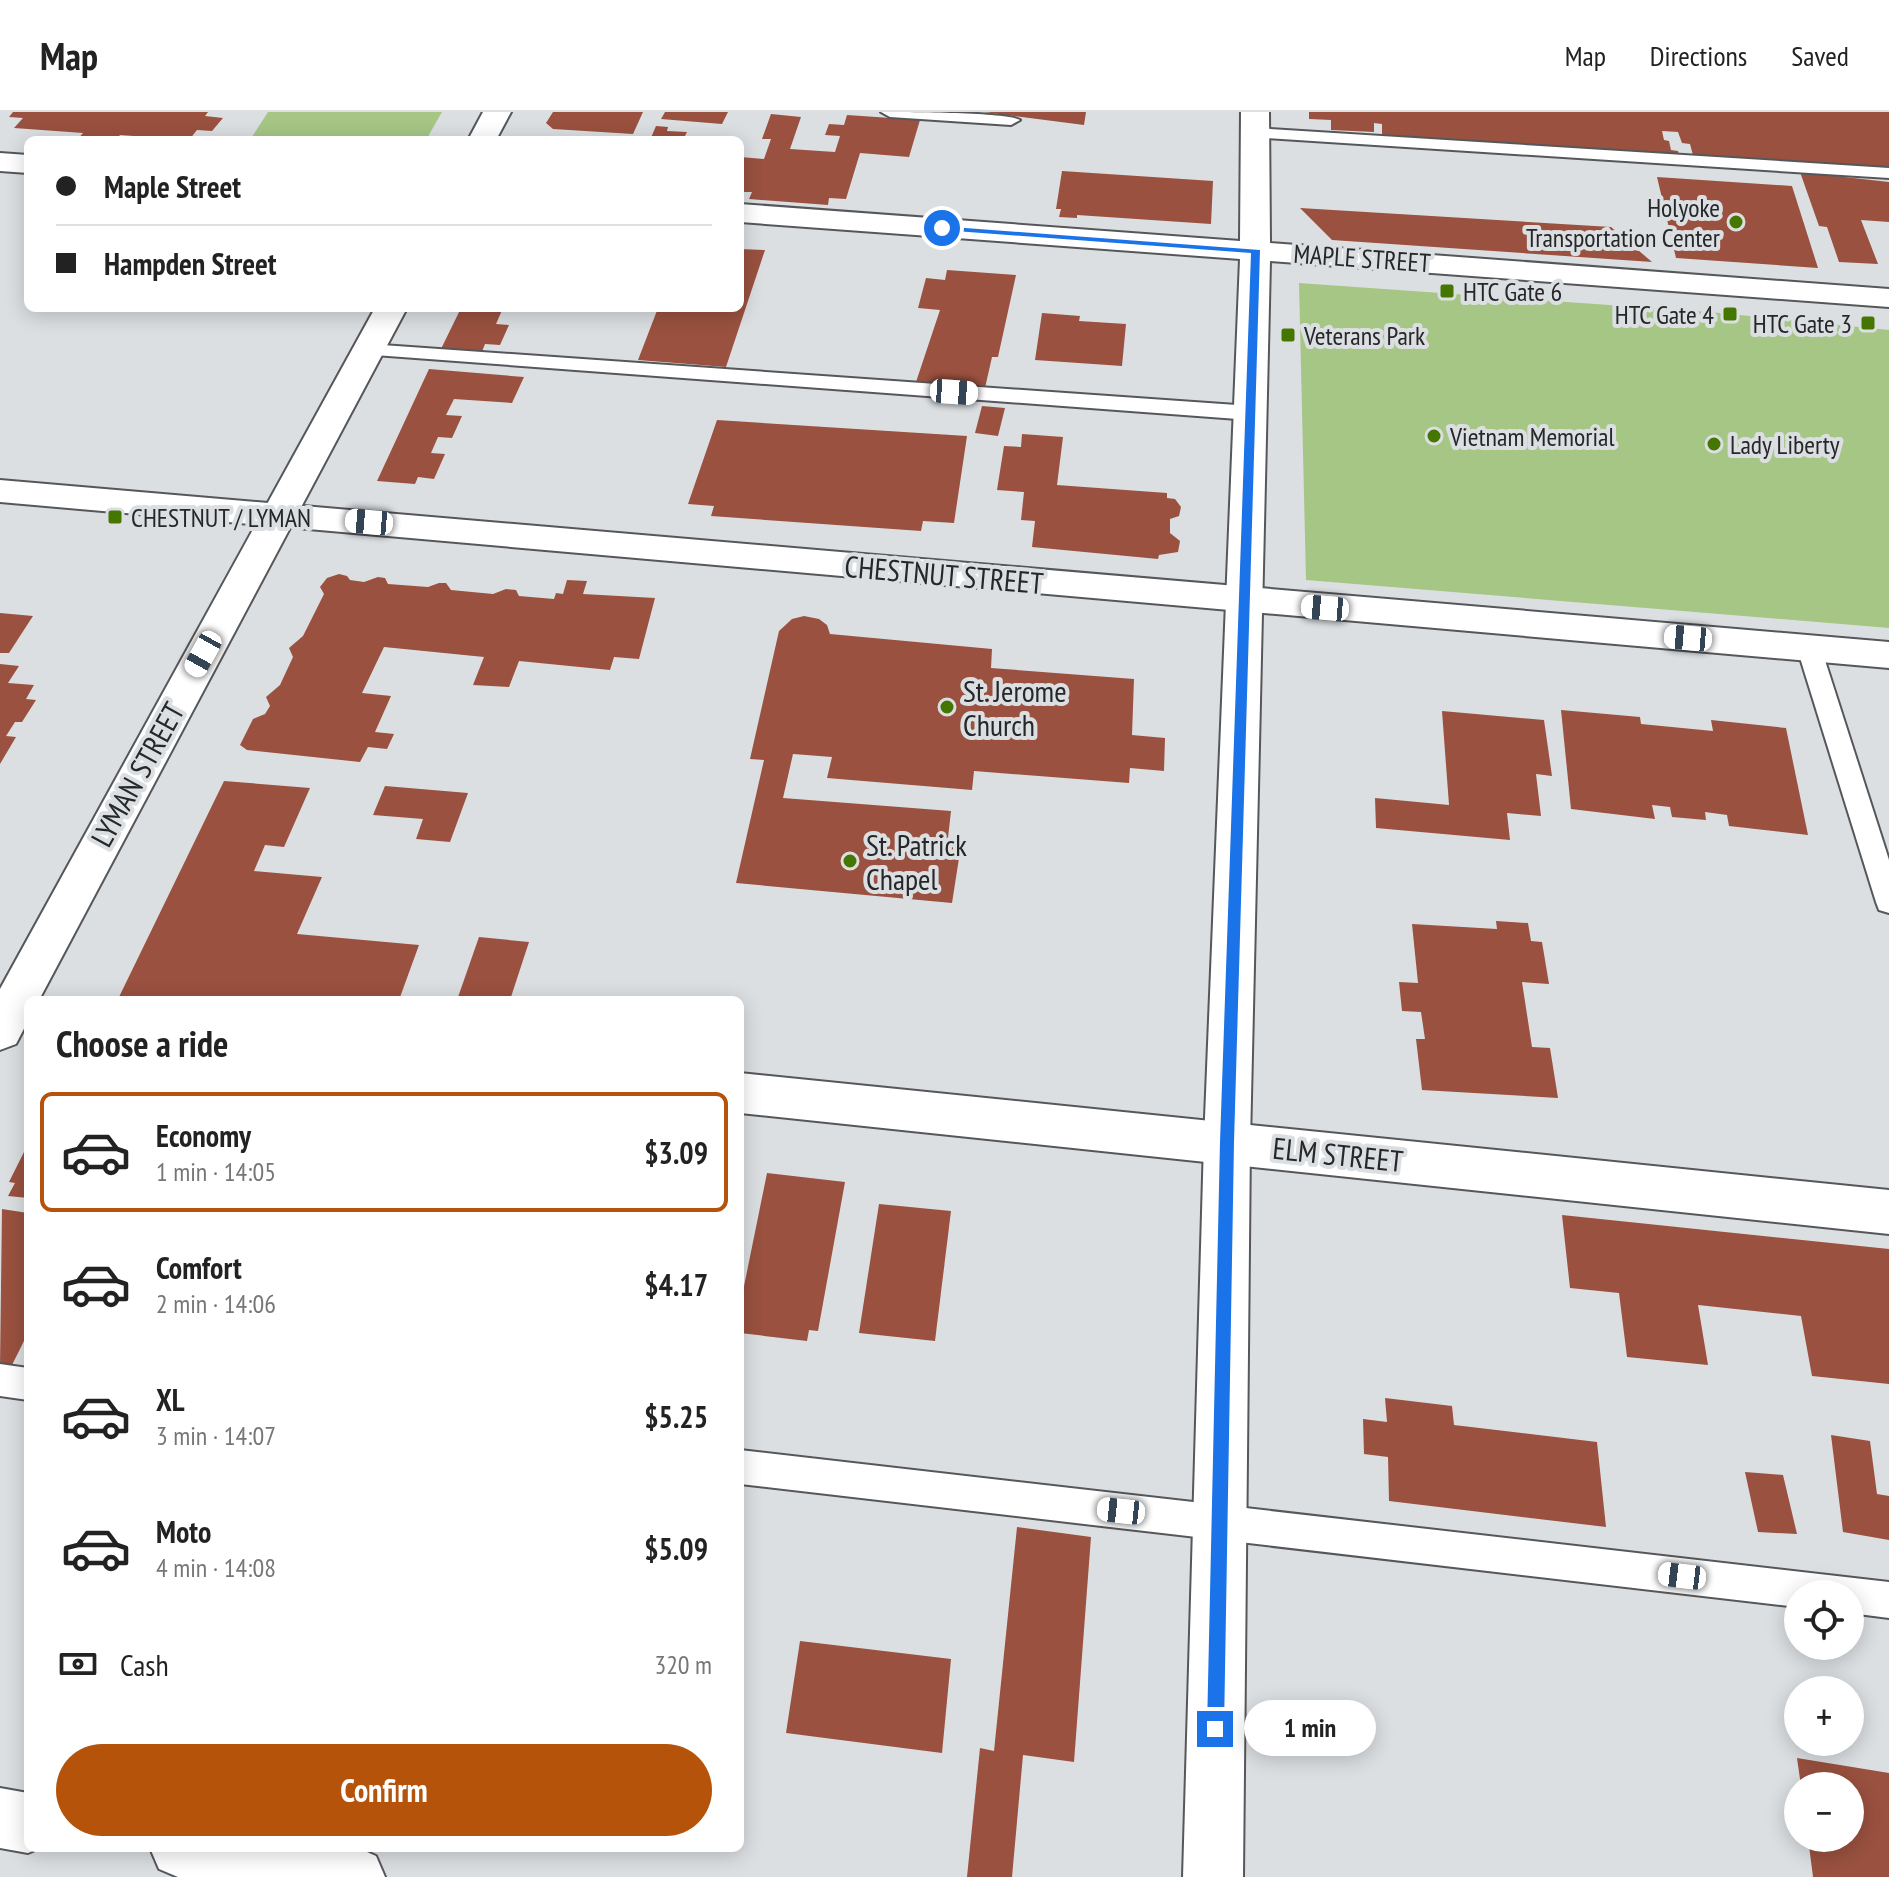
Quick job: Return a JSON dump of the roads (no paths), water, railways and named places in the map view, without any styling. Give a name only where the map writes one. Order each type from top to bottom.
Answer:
[{"type":"street","points":[[484,136],[497,112]]},
{"type":"street","points":[[1213,1877],[1227,1142],[1251,413],[1255,122]]},
{"type":"street","points":[[0,162],[24,164]]},
{"type":"street","name":"MAPLE STREET","points":[[744,213],[1889,298]]},
{"type":"street","name":"LYMAN STREET","points":[[26,996],[389,312]]},
{"type":"street","name":"CHESTNUT STREET","points":[[0,491],[1889,655]]},
{"type":"street","name":"LYMAN STREET","points":[[12,1023],[24,1000]]},
{"type":"street","name":"ELM STREET","points":[[744,1093],[1889,1212]]},
{"type":"street","points":[[0,1818],[24,1822]]},
{"type":"street","points":[[204,1852],[355,1877]]},
{"type":"lane","points":[[890,112],[1011,120]]},
{"type":"lane","points":[[1255,122],[1889,173]]},
{"type":"lane","points":[[368,350],[1251,413]]},
{"type":"lane","points":[[1809,648],[1889,902]]},
{"type":"lane","points":[[0,1380],[24,1383]]},
{"type":"lane","points":[[744,1467],[1784,1588]]},
{"type":"lane","points":[[1864,1597],[1889,1600]]},
{"type":"place","name":"Holyoke Transportation Center","points":[[1736,222]]},
{"type":"place","name":"HTC Gate 6","points":[[1447,291]]},
{"type":"place","name":"HTC Gate 4","points":[[1730,314]]},
{"type":"place","name":"HTC Gate 3","points":[[1868,323]]},
{"type":"place","name":"Veterans Park","points":[[1288,335]]},
{"type":"place","name":"Vietnam Memorial","points":[[1434,436]]},
{"type":"place","name":"Lady Liberty","points":[[1714,444]]},
{"type":"place","name":"CHESTNUT / LYMAN","points":[[115,517]]},
{"type":"place","name":"St. Jerome Church","points":[[947,707]]},
{"type":"place","name":"St. Patrick Chapel","points":[[850,861]]}]
